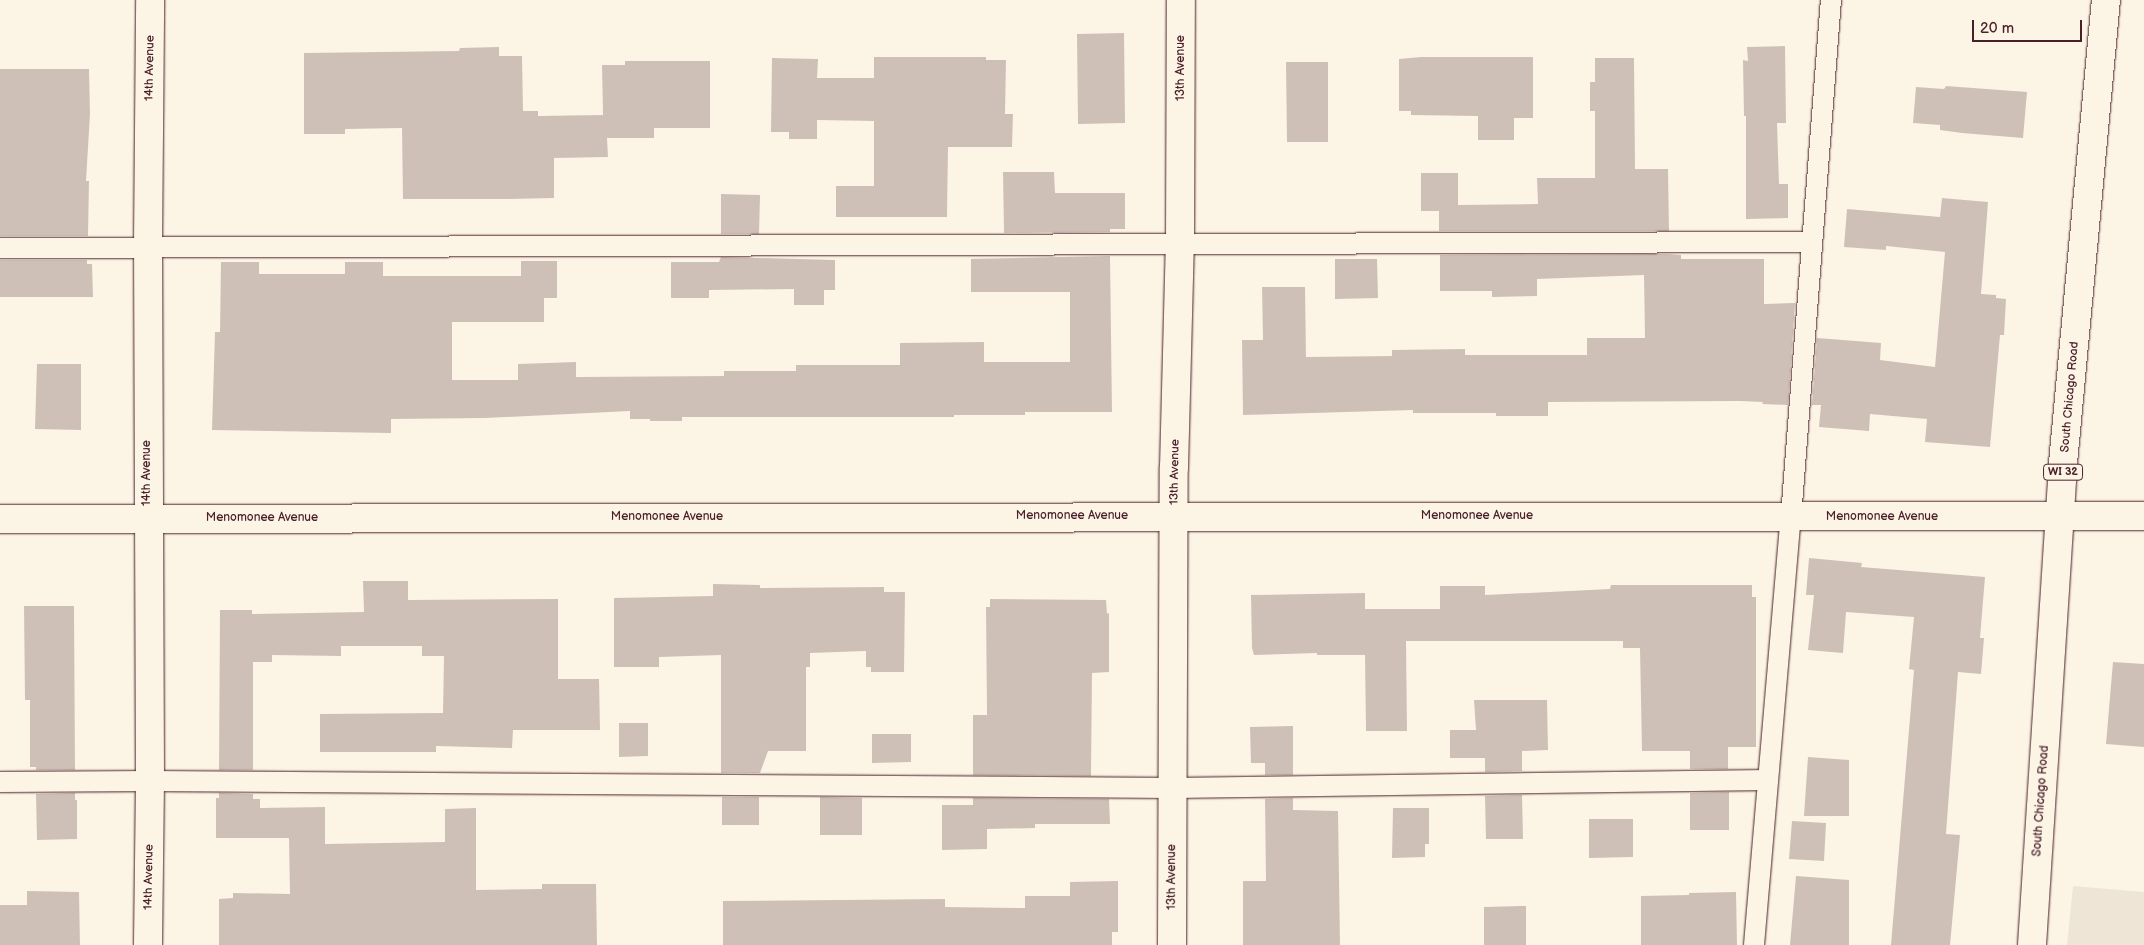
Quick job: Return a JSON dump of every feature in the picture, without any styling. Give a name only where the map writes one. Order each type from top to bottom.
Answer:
[{"type":"street","name":"14th Avenue","points":[[148,945],[150,780],[147,519],[150,0]]},
{"type":"street","name":"13th Avenue","points":[[1172,945],[1174,516],[1180,245],[1181,0]]},
{"type":"street","name":"South Chicago Road","points":[[2032,945],[2060,517],[2106,0]]},
{"type":"street","name":"Menomonee Avenue","points":[[0,519],[2144,516]]},
{"type":"lane","points":[[1754,945],[1791,517],[1831,0]]},
{"type":"lane","points":[[0,248],[148,246],[1812,242]]},
{"type":"lane","points":[[0,782],[150,780],[1173,788],[1768,780]]},
{"type":"shaded area","points":[[2073,886],[2144,892],[2144,945],[2067,945]]},
{"type":"building","points":[[1124,33],[1125,123],[1078,124],[1077,34]]},
{"type":"building","points":[[1785,46],[1786,123],[1777,123],[1779,184],[1788,184],[1788,218],[1746,219],[1746,116],[1744,116],[1743,60],[1748,61],[1747,47]]},
{"type":"building","points":[[499,47],[499,56],[522,56],[523,111],[538,111],[538,116],[603,115],[602,65],[625,65],[625,61],[710,61],[710,128],[654,128],[654,138],[607,138],[608,157],[554,158],[554,198],[504,199],[403,199],[402,128],[345,129],[345,134],[304,134],[304,53],[459,51],[460,48]]},
{"type":"building","points":[[874,57],[986,57],[986,60],[1006,60],[1005,114],[1013,114],[1012,147],[948,147],[947,217],[836,217],[836,186],[874,186],[874,121],[817,120],[817,139],[789,139],[789,132],[771,132],[772,58],[818,59],[817,78],[874,78]]},
{"type":"building","points":[[1421,57],[1533,57],[1533,118],[1514,118],[1514,140],[1478,140],[1478,116],[1411,115],[1411,111],[1399,111],[1399,59]]},
{"type":"building","points":[[1595,58],[1634,58],[1635,169],[1668,169],[1669,231],[1439,231],[1439,211],[1421,211],[1421,173],[1458,173],[1458,205],[1538,204],[1537,178],[1595,178],[1595,111],[1590,111],[1590,82],[1595,82]]},
{"type":"building","points":[[1286,62],[1328,62],[1328,142],[1287,142]]},
{"type":"building","points":[[0,69],[89,69],[90,114],[86,181],[89,181],[88,236],[0,236]]},
{"type":"building","points":[[1946,86],[2027,92],[2023,138],[1940,130],[1940,125],[1913,123],[1916,87],[1944,89]]},
{"type":"building","points":[[1003,172],[1054,172],[1055,193],[1125,193],[1125,229],[1110,229],[1110,232],[1004,233]]},
{"type":"building","points":[[721,194],[760,195],[759,234],[721,234]]},
{"type":"building","points":[[1942,198],[1988,202],[1981,294],[1996,295],[1996,298],[2006,299],[2004,335],[2000,335],[1990,447],[1925,442],[1927,419],[1870,414],[1869,431],[1819,427],[1821,405],[1812,405],[1817,338],[1881,343],[1880,360],[1935,367],[1945,252],[1886,246],[1886,250],[1844,247],[1847,209],[1940,217]]},
{"type":"building","points":[[1440,255],[1681,255],[1681,259],[1764,259],[1764,304],[1795,303],[1788,405],[1740,401],[1548,402],[1548,416],[1496,416],[1496,413],[1413,413],[1413,410],[1243,415],[1242,340],[1263,340],[1262,287],[1305,287],[1306,357],[1392,356],[1392,350],[1465,349],[1465,355],[1587,355],[1587,338],[1645,338],[1644,275],[1537,279],[1537,296],[1492,297],[1492,291],[1440,291]]},
{"type":"building","points":[[1110,256],[1112,412],[1025,412],[1025,415],[954,415],[954,417],[682,417],[682,421],[650,421],[650,419],[630,419],[630,411],[485,418],[391,419],[391,433],[212,430],[215,332],[220,332],[221,262],[259,262],[259,274],[345,274],[345,262],[383,262],[383,276],[521,276],[521,261],[557,261],[557,298],[544,298],[544,322],[452,322],[452,380],[518,380],[518,364],[576,362],[576,377],[724,376],[724,371],[796,371],[796,365],[900,365],[900,343],[984,342],[984,362],[1070,362],[1070,292],[971,292],[971,259]]},
{"type":"building","points":[[721,257],[835,260],[835,290],[824,290],[824,305],[794,305],[794,289],[709,290],[709,298],[671,298],[671,262],[719,262]]},
{"type":"building","points":[[1335,259],[1377,259],[1378,298],[1335,299]]},
{"type":"building","points":[[0,260],[87,260],[87,264],[92,264],[93,297],[0,297]]},
{"type":"building","points":[[37,364],[81,364],[81,430],[35,429]]},
{"type":"building","points":[[1809,558],[1862,563],[1861,567],[1985,577],[1980,638],[1984,638],[1981,674],[1958,672],[1946,834],[1960,835],[1950,945],[1891,945],[1914,670],[1909,669],[1914,617],[1846,612],[1843,653],[1808,650],[1814,595],[1806,595]]},
{"type":"building","points":[[363,581],[408,581],[408,600],[558,599],[558,679],[599,679],[600,730],[513,730],[512,748],[436,746],[436,752],[320,752],[320,714],[443,713],[444,656],[422,656],[422,646],[341,646],[341,656],[272,655],[272,662],[253,662],[253,770],[219,770],[220,610],[252,610],[252,614],[364,612]]},
{"type":"building","points":[[713,584],[760,585],[760,588],[884,587],[884,592],[905,592],[904,672],[871,672],[871,667],[866,667],[866,651],[810,653],[810,667],[806,667],[806,751],[768,751],[760,773],[721,773],[721,655],[659,657],[659,667],[614,667],[614,598],[713,596]]},
{"type":"building","points":[[1611,585],[1752,585],[1752,597],[1756,597],[1756,747],[1728,747],[1728,769],[1690,769],[1690,751],[1642,751],[1640,648],[1623,648],[1623,641],[1406,641],[1407,731],[1366,731],[1365,655],[1317,655],[1317,653],[1254,655],[1252,648],[1251,595],[1365,593],[1365,609],[1440,609],[1440,586],[1485,586],[1485,595],[1610,589]]},
{"type":"building","points":[[990,599],[1106,600],[1107,614],[1109,613],[1109,672],[1092,673],[1091,776],[973,775],[973,715],[987,715],[986,607],[990,607]]},
{"type":"building","points":[[24,606],[74,606],[75,770],[36,770],[36,767],[30,767],[30,700],[25,700]]},
{"type":"building","points":[[2113,662],[2144,664],[2144,747],[2106,744]]},
{"type":"building","points":[[1474,700],[1547,700],[1548,750],[1522,751],[1522,771],[1485,772],[1485,758],[1450,758],[1450,730],[1476,730]]},
{"type":"building","points":[[619,723],[648,723],[648,756],[619,757]]},
{"type":"building","points":[[1293,726],[1293,775],[1265,775],[1265,763],[1251,763],[1250,727]]},
{"type":"building","points":[[872,734],[911,734],[911,762],[872,763]]},
{"type":"building","points":[[1808,757],[1849,760],[1849,816],[1804,816]]},
{"type":"building","points":[[1729,792],[1729,830],[1690,830],[1690,793]]},
{"type":"building","points":[[75,793],[75,800],[77,800],[77,839],[37,840],[36,794]]},
{"type":"building","points":[[219,793],[253,794],[253,799],[260,799],[260,808],[325,807],[325,844],[445,842],[445,809],[476,808],[476,890],[542,889],[542,884],[596,884],[597,945],[219,945],[219,899],[233,898],[233,893],[290,894],[289,838],[216,838],[216,798],[219,798]]},
{"type":"building","points":[[1522,795],[1523,839],[1486,839],[1485,796]]},
{"type":"building","points":[[722,797],[759,797],[759,825],[722,825]]},
{"type":"building","points":[[820,797],[862,798],[862,835],[820,835]]},
{"type":"building","points":[[973,798],[1109,799],[1110,824],[1035,824],[1035,828],[987,829],[987,849],[942,850],[942,805],[973,805]]},
{"type":"building","points":[[1293,798],[1293,810],[1338,811],[1340,945],[1243,945],[1243,881],[1266,881],[1265,799]]},
{"type":"building","points":[[1393,808],[1429,808],[1429,844],[1425,844],[1425,857],[1392,858]]},
{"type":"building","points":[[1589,819],[1633,819],[1633,857],[1589,858]]},
{"type":"building","points":[[1792,821],[1826,823],[1824,861],[1789,859]]},
{"type":"building","points":[[1796,876],[1849,880],[1849,945],[1790,945]]},
{"type":"building","points":[[1118,881],[1118,932],[1112,932],[1112,945],[723,945],[723,901],[945,899],[945,907],[1025,908],[1025,896],[1070,896],[1070,882]]},
{"type":"building","points":[[27,891],[79,892],[80,945],[0,945],[0,905],[27,905]]},
{"type":"building","points":[[1736,892],[1737,945],[1641,945],[1641,896]]},
{"type":"building","points":[[1526,906],[1526,945],[1484,945],[1484,907]]}]
